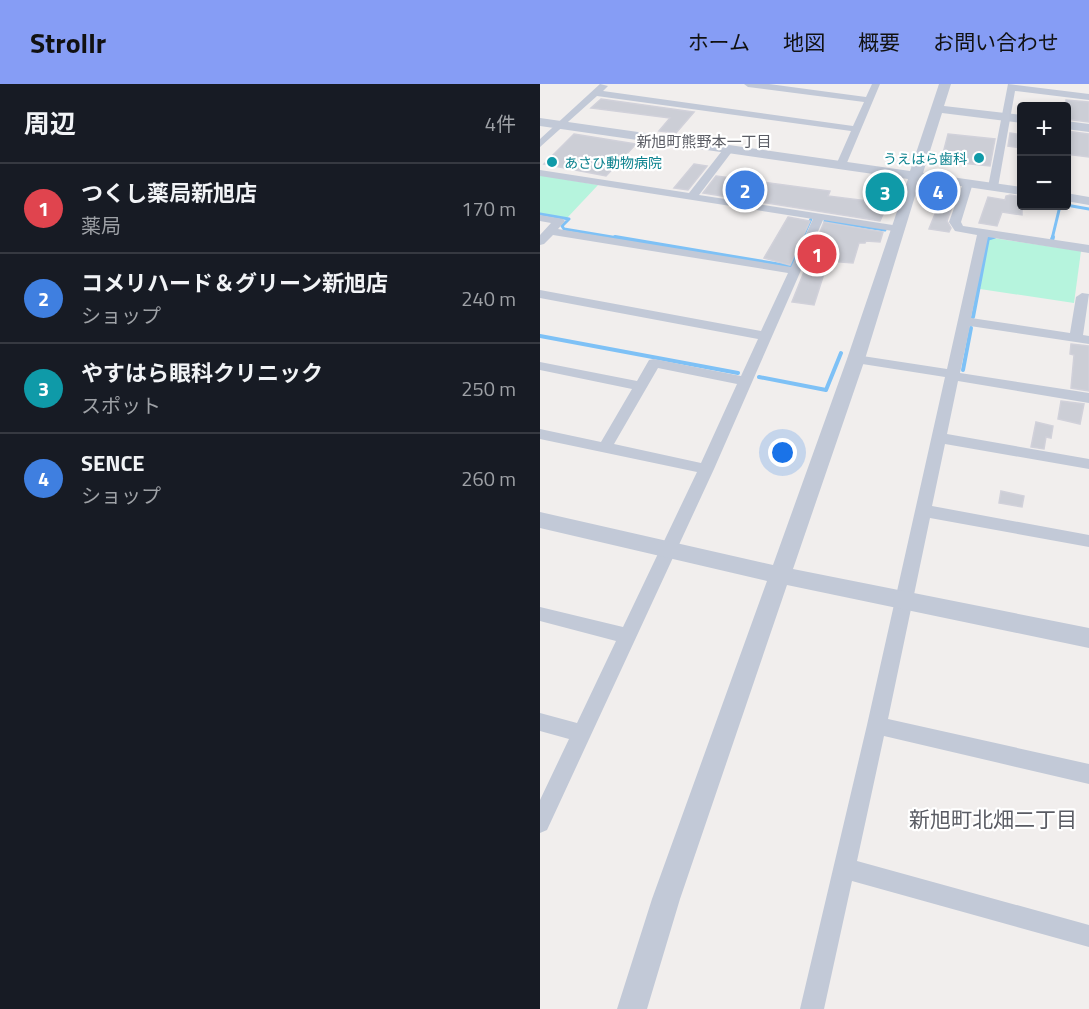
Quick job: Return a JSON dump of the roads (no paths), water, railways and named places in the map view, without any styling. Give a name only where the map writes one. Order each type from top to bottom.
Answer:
[{"type":"street","points":[[540,144],[604,84]]},
{"type":"street","points":[[748,84],[870,100]]},
{"type":"street","points":[[841,165],[876,84]]},
{"type":"street","points":[[632,1009],[666,899],[856,359],[945,84]]},
{"type":"street","points":[[993,187],[1012,86],[1089,97]]},
{"type":"street","points":[[595,93],[857,129]]},
{"type":"street","points":[[937,109],[1017,118]]},
{"type":"street","points":[[540,122],[1017,190]]},
{"type":"street","points":[[1071,126],[1089,128]]},
{"type":"street","points":[[692,197],[729,149]]},
{"type":"street","points":[[540,173],[899,229]]},
{"type":"street","points":[[968,183],[955,222],[959,229],[1089,249]]},
{"type":"street","points":[[1071,199],[1089,201]]},
{"type":"street","points":[[540,823],[706,468],[819,217]]},
{"type":"street","points":[[540,218],[559,221],[540,242]]},
{"type":"street","points":[[551,231],[795,272]]},
{"type":"street","points":[[812,1009],[877,725],[983,233]]},
{"type":"street","points":[[540,294],[766,336]]},
{"type":"street","points":[[965,321],[1082,339],[1082,297],[1089,298]]},
{"type":"street","points":[[856,359],[1089,398]]},
{"type":"street","points":[[605,447],[654,363],[746,381]]},
{"type":"street","points":[[540,366],[641,386]]},
{"type":"street","points":[[540,434],[706,468]]},
{"type":"street","points":[[939,438],[1089,464]]},
{"type":"street","points":[[924,511],[1089,541]]},
{"type":"street","points":[[540,520],[780,575],[1089,638]]},
{"type":"street","points":[[540,614],[628,636]]},
{"type":"street","points":[[540,722],[582,733]]},
{"type":"street","points":[[877,725],[1089,774]]},
{"type":"street","points":[[844,868],[1089,936]]},
{"type":"waterway","points":[[1071,206],[1089,209]]},
{"type":"waterway","points":[[1052,239],[1059,210]]},
{"type":"waterway","points":[[540,214],[569,219],[562,226],[564,229],[624,239]]},
{"type":"waterway","points":[[802,239],[811,219]]},
{"type":"waterway","points":[[825,221],[885,230]]},
{"type":"waterway","points":[[615,237],[787,266],[791,265],[803,237]]},
{"type":"waterway","points":[[973,317],[988,238],[992,237]]},
{"type":"waterway","points":[[988,239],[995,237]]},
{"type":"waterway","points":[[963,370],[971,328]]},
{"type":"waterway","points":[[540,336],[738,373]]},
{"type":"waterway","points":[[759,377],[826,390],[841,353]]},
{"type":"place","name":"うえはら歯科","points":[[979,158]]},
{"type":"place","name":"あさひ動物病院","points":[[552,162]]},
{"type":"place","name":"コメリハード＆グリーン新旭店","points":[[745,190]]},
{"type":"place","name":"SENCE","points":[[938,191]]},
{"type":"place","name":"やすはら眼科クリニック","points":[[885,192]]},
{"type":"place","name":"つくし薬局新旭店","points":[[817,254]]},
{"type":"district","name":"新旭町熊野本一丁目","points":[[704,141]]},
{"type":"district","name":"新旭町北畑二丁目","points":[[993,819]]}]
